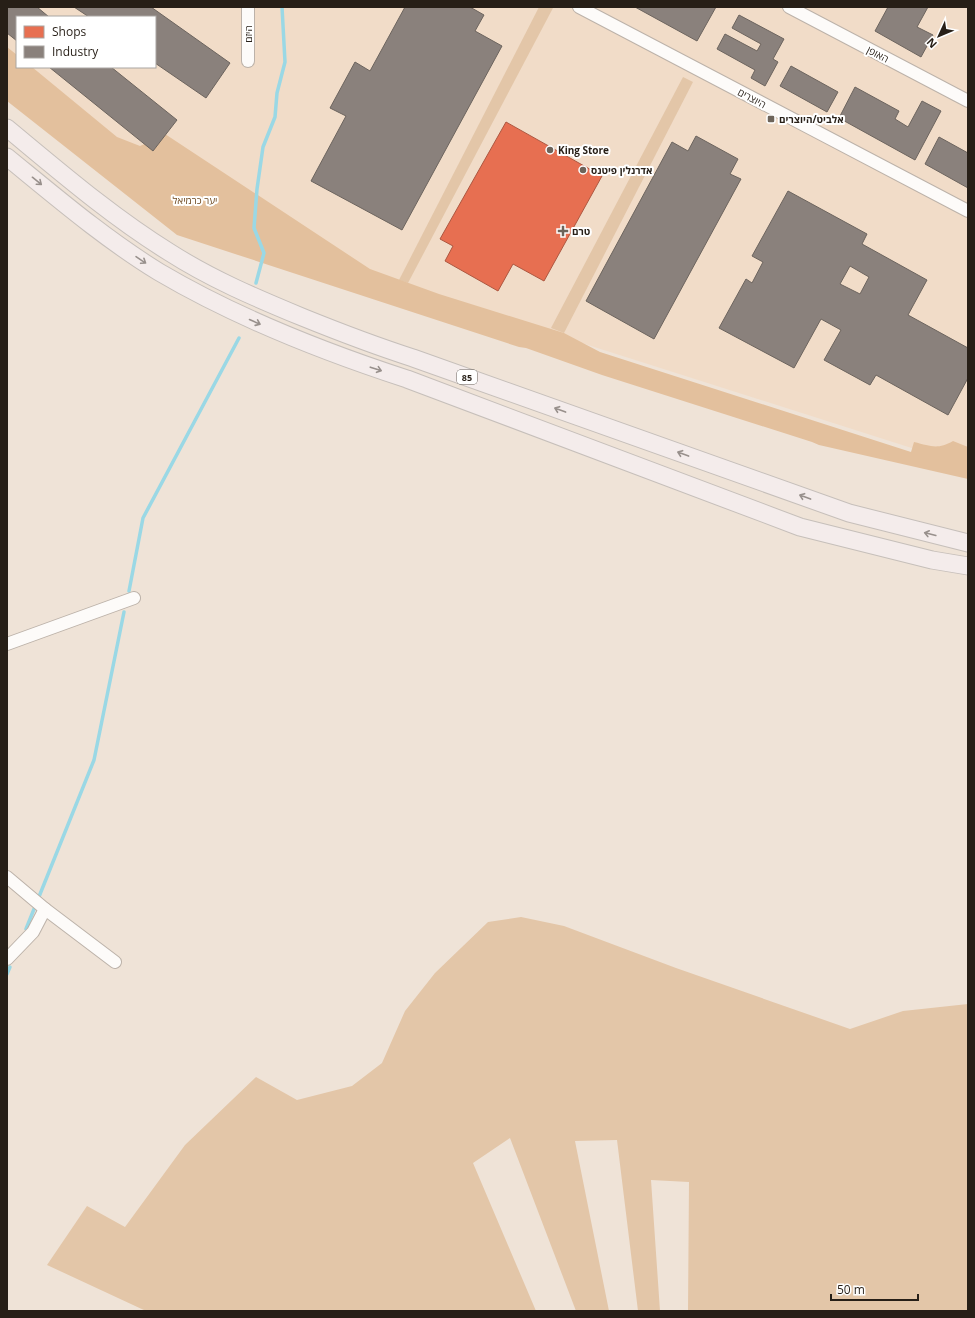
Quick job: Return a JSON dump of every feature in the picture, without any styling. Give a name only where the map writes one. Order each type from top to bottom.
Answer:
[{"type":"highway","name":"85","points":[[7,128],[52,166],[130,226],[176,256],[214,278],[263,302],[369,344],[849,513],[968,543]]},
{"type":"highway","name":"85","points":[[7,157],[117,244],[204,297],[254,322],[362,364],[406,379],[800,527],[925,558],[968,566]]},
{"type":"street","name":"היזם","points":[[248,7],[248,61]]},
{"type":"street","name":"היוצרים","points":[[580,7],[968,211]]},
{"type":"street","name":"האופן","points":[[788,7],[968,101]]},
{"type":"street","points":[[7,644],[134,598]]},
{"type":"street","points":[[7,877],[30,897],[115,962]]},
{"type":"street","points":[[7,959],[33,932],[44,908]]},
{"type":"shaded area","points":[[7,7],[968,7],[968,466],[218,227],[7,63]]},
{"type":"shaded area","points":[[539,7],[553,8],[408,283],[399,280]]},
{"type":"shaded area","points":[[683,77],[693,82],[564,333],[551,328]]},
{"type":"shaded area","points":[[521,917],[564,926],[676,968],[850,1029],[903,1011],[968,1004],[968,1311],[688,1311],[689,1182],[651,1180],[660,1311],[638,1311],[617,1140],[575,1141],[609,1311],[576,1311],[510,1138],[473,1163],[536,1311],[146,1311],[47,1265],[87,1206],[125,1227],[185,1145],[256,1077],[297,1100],[352,1086],[382,1063],[405,1011],[435,973],[488,922]]},
{"type":"green space","name":"יער כרמיאל","points":[[7,47],[16,54],[16,68],[33,68],[117,137],[140,146],[165,134],[370,269],[439,294],[564,333],[600,352],[911,452],[914,442],[930,446],[943,446],[953,441],[968,447],[968,479],[819,445],[177,235],[7,101]]},
{"type":"building: Shops","points":[[506,122],[602,176],[544,281],[513,264],[498,291],[445,261],[453,246],[440,239]]},
{"type":"building: Industry","points":[[7,7],[37,7],[48,16],[16,16],[16,40],[7,33]]},
{"type":"building: Industry","points":[[74,7],[151,7],[230,63],[206,98],[156,64],[156,16],[88,16]]},
{"type":"building: Industry","points":[[405,7],[470,7],[484,15],[475,31],[502,46],[402,230],[311,181],[346,116],[330,108],[355,62],[370,71]]},
{"type":"building: Industry","points":[[635,7],[716,7],[697,41]]},
{"type":"building: Industry","points":[[888,7],[928,7],[917,27],[933,35],[921,57],[875,31]]},
{"type":"building: Industry","points":[[739,15],[784,39],[773,59],[778,62],[765,86],[751,78],[755,70],[717,49],[725,34],[757,51],[761,44],[732,28]]},
{"type":"building: Industry","points":[[791,66],[838,92],[827,112],[780,86]]},
{"type":"building: Industry","points":[[50,68],[112,68],[177,120],[153,151]]},
{"type":"building: Industry","points":[[855,87],[899,111],[895,119],[908,127],[922,101],[941,111],[915,160],[839,118]]},
{"type":"building: Industry","points":[[696,136],[738,159],[730,174],[741,179],[654,339],[586,301],[672,142],[688,151]]},
{"type":"building: Industry","points":[[939,137],[968,153],[968,188],[925,164]]},
{"type":"building: Industry","points":[[788,191],[867,234],[862,244],[927,280],[908,315],[968,348],[968,378],[948,415],[876,375],[870,385],[824,360],[841,330],[821,319],[794,368],[719,328],[746,279],[752,283],[763,262],[752,256]],"holes":[[[850,266],[869,277],[860,294],[840,284]]]},
{"type":"waterway","points":[[256,283],[264,253],[254,228],[257,189],[263,147],[275,117],[277,93],[285,62],[282,7]]},
{"type":"waterway","points":[[129,591],[143,518],[239,338]]},
{"type":"waterway","points":[[26,929],[94,760],[124,612]]},
{"type":"waterway","points":[[7,974],[10,967]]},
{"type":"place","name":"אלביט/היוצרים","points":[[771,119]]},
{"type":"place","name":"King Store","points":[[550,150]]},
{"type":"place","name":"אדרנלין פיטנס","points":[[583,170]]},
{"type":"place","name":"טרם","points":[[563,231]]}]
